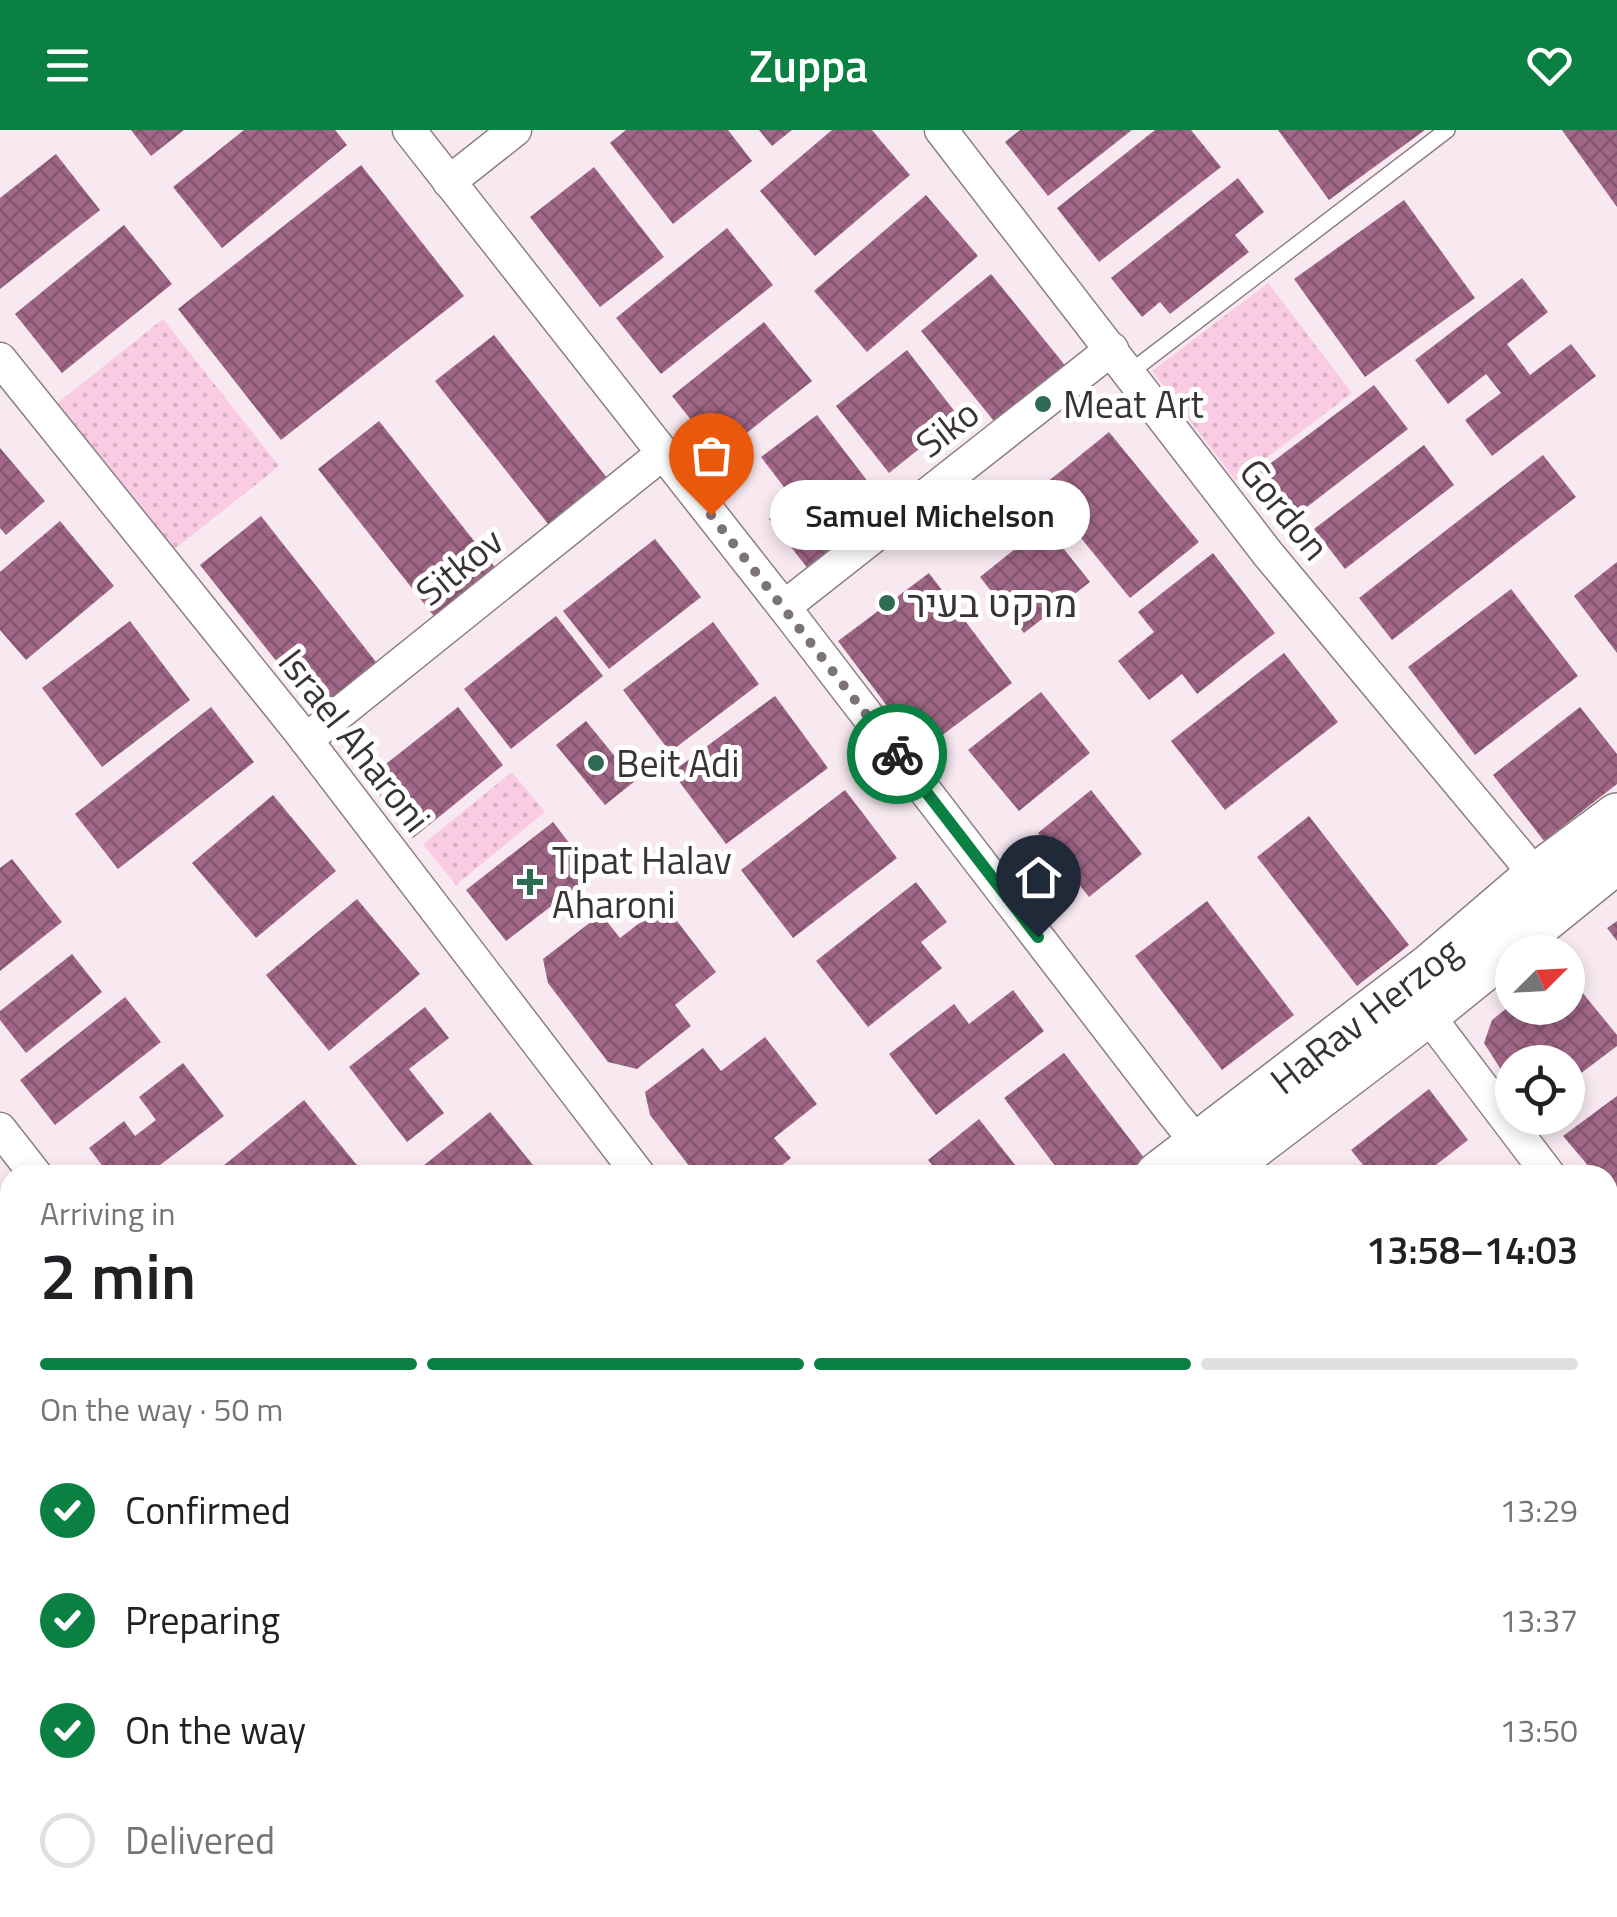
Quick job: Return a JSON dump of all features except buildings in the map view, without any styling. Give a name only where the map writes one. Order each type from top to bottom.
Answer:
[{"type":"street","points":[[409,130],[1216,1159]]},
{"type":"street","points":[[450,182],[515,130]]},
{"type":"street","name":"Gordon","points":[[941,130],[1268,554],[1535,877]]},
{"type":"street","name":"Israel Aharoni","points":[[0,359],[306,740],[631,1165]]},
{"type":"street","name":"Siko","points":[[784,607],[1120,361]]},
{"type":"street","name":"Sitkov","points":[[306,740],[662,454]]},
{"type":"street","name":"HaRav Herzog","points":[[1216,1159],[1535,877],[1617,816]]},
{"type":"street","name":"HaRav Herzog","points":[[1523,935],[1617,860]]},
{"type":"street","points":[[1516,935],[1535,877]]},
{"type":"street","name":"HaRav Herzog","points":[[1216,1159],[1427,1014],[1495,958]]},
{"type":"street","points":[[1432,966],[1427,1014],[1541,1165]]},
{"type":"street","points":[[0,1129],[28,1165]]},
{"type":"lane","points":[[1120,361],[1448,130]]},
{"type":"shaded area","points":[[1268,283],[1352,393],[1236,481],[1152,371]]},
{"type":"shaded area","points":[[163,319],[279,466],[166,556],[50,409]]},
{"type":"shaded area","points":[[512,772],[545,812],[456,885],[423,844]]},
{"type":"way so far","points":[[711,515],[897,754]]},
{"type":"place","name":"Meat Art","points":[[1043,404]]},
{"type":"place","name":"Samuel Michelson","points":[[711,515]]},
{"type":"place","name":"מרקט בעיר","points":[[887,603]]},
{"type":"place","name":"Beit Adi","points":[[596,763]]},
{"type":"place","name":"Tipat Halav Aharoni","points":[[530,882]]},
{"type":"route","points":[[897,754],[1038,937]]}]
